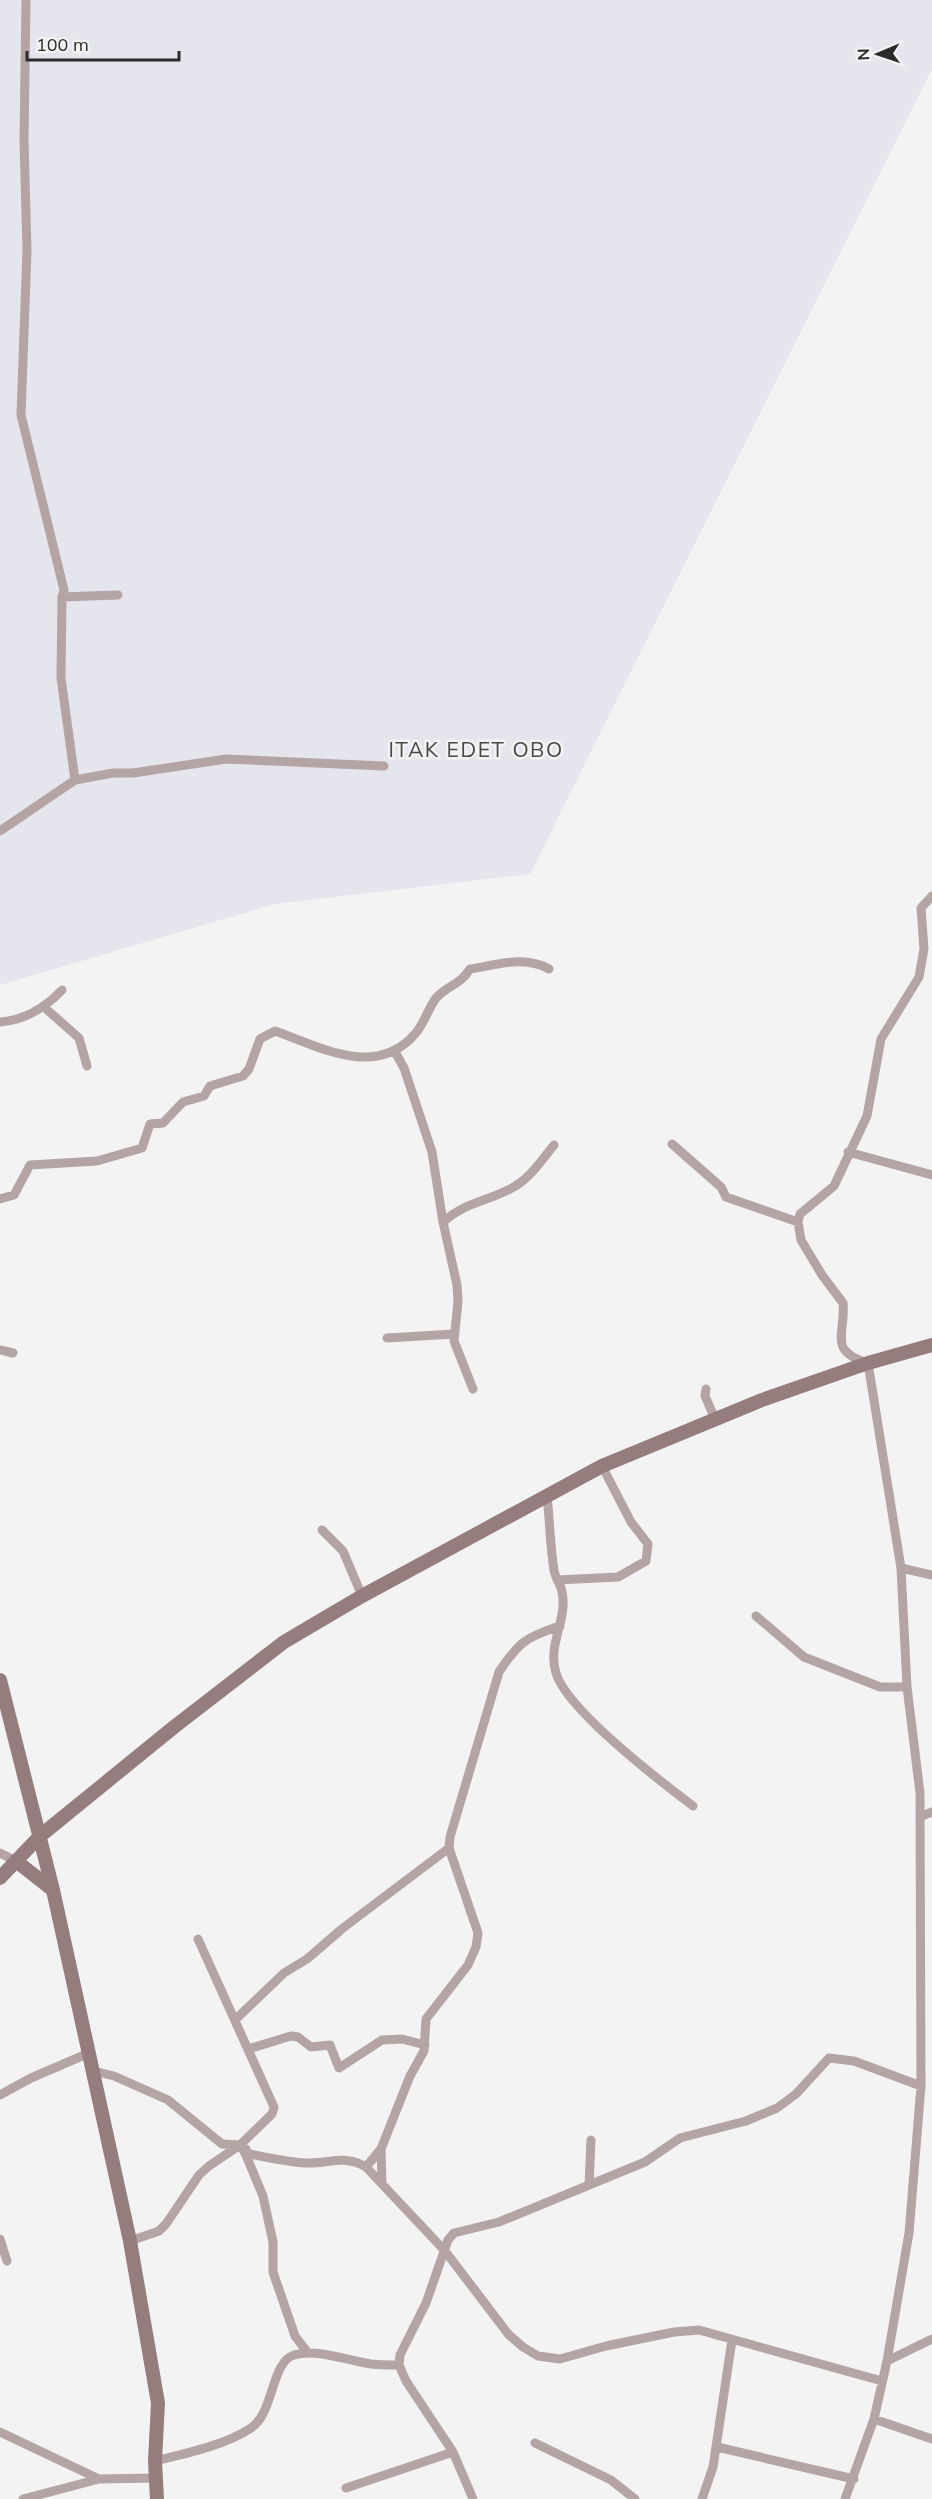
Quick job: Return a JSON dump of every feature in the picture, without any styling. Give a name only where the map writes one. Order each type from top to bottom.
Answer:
[{"type":"street","points":[[26,0],[24,141],[27,250],[21,415],[64,590],[60,678],[75,780]]},
{"type":"street","points":[[62,597],[118,595]]},
{"type":"street","points":[[0,831],[75,780],[226,759],[384,766]]},
{"type":"street","points":[[868,1363],[848,1356],[843,1349],[840,1331],[843,1303],[822,1275],[801,1240],[798,1222],[800,1214],[831,1190],[867,1116],[881,1039],[919,976],[924,949],[921,908],[932,896]]},
{"type":"street","points":[[0,1199],[14,1195],[30,1165],[97,1161],[142,1148],[150,1124],[163,1123],[183,1102],[204,1096],[210,1086],[243,1076],[249,1069],[260,1039],[270,1032],[275,1031],[358,1059],[394,1050],[416,1034],[434,1000],[443,991],[462,981],[470,969],[524,961],[536,962],[549,969]]},
{"type":"street","points":[[0,1022],[21,1018],[44,1007],[62,990]]},
{"type":"street","points":[[44,1007],[80,1038],[87,1066]]},
{"type":"street","points":[[394,1050],[404,1068],[432,1152],[458,1300],[454,1334],[456,1352],[473,1389]]},
{"type":"street","points":[[672,1144],[721,1187],[726,1197],[798,1222]]},
{"type":"street","points":[[443,1222],[471,1202],[494,1196],[522,1182],[554,1145]]},
{"type":"street","points":[[848,1152],[932,1175]]},
{"type":"street","points":[[387,1338],[454,1334]]},
{"type":"street","points":[[2,1874],[40,1836],[284,1642],[362,1596],[602,1466],[715,1419],[868,1363],[932,1345]]},
{"type":"street","points":[[0,1350],[13,1353]]},
{"type":"street","points":[[845,2499],[874,2419],[887,2361],[909,2233],[921,2086],[920,1793],[907,1687],[900,1568],[868,1363]]},
{"type":"street","points":[[706,1389],[705,1396],[715,1419]]},
{"type":"street","points":[[557,1580],[618,1577],[646,1561],[648,1544],[631,1522],[602,1466]]},
{"type":"street","points":[[547,1497],[557,1580],[563,1592],[560,1626],[554,1640],[553,1659],[561,1685],[567,1695],[587,1716],[658,1780],[693,1806]]},
{"type":"street","points":[[322,1530],[344,1551],[362,1596]]},
{"type":"street","points":[[900,1568],[932,1575]]},
{"type":"street","points":[[756,1616],[804,1657],[880,1687],[907,1687]]},
{"type":"street","points":[[366,2167],[381,2149],[424,2044],[426,2019],[468,1965],[476,1947],[478,1933],[449,1848],[450,1837],[499,1672],[512,1653],[530,1636],[560,1626]]},
{"type":"street","points":[[0,1680],[53,1890],[130,2241],[158,2403],[155,2461],[157,2499]]},
{"type":"street","points":[[920,1817],[932,1812]]},
{"type":"street","points":[[235,2020],[284,1973],[307,1959],[343,1928],[449,1848]]},
{"type":"street","points":[[0,1853],[16,1861],[53,1890]]},
{"type":"street","points":[[130,2241],[159,2231],[182,2205],[204,2170],[243,2149],[250,2136],[274,2110],[198,1939]]},
{"type":"street","points":[[921,1954],[932,1954]]},
{"type":"street","points":[[248,2049],[291,2036],[298,2037],[311,2048],[330,2045],[339,2068],[382,2040],[402,2039],[424,2044]]},
{"type":"street","points":[[0,2095],[89,2053]]},
{"type":"street","points":[[473,2499],[453,2452],[406,2381],[399,2365],[400,2355],[426,2303],[448,2240],[454,2233],[499,2222],[645,2162],[680,2138],[746,2121],[777,2108],[796,2094],[829,2058],[839,2057],[854,2061],[921,2086]]},
{"type":"street","points":[[94,2071],[114,2076],[168,2100],[222,2144],[305,2163],[343,2158],[357,2161],[382,2183],[445,2251],[509,2335],[523,2348],[538,2356],[560,2359],[606,2346],[674,2332],[699,2330],[882,2381]]},
{"type":"street","points":[[589,2185],[591,2140]]},
{"type":"street","points":[[243,2149],[263,2196],[273,2242],[273,2272],[304,2349]]},
{"type":"street","points":[[381,2149],[382,2183]]},
{"type":"street","points":[[0,2239],[7,2261]]},
{"type":"street","points":[[887,2361],[932,2339]]},
{"type":"street","points":[[702,2499],[717,2447],[732,2340]]},
{"type":"street","points":[[155,2461],[190,2453],[251,2428],[267,2407],[279,2368],[292,2355],[304,2349],[374,2364],[399,2365]]},
{"type":"street","points":[[874,2419],[932,2439]]},
{"type":"street","points":[[0,2432],[99,2479]]},
{"type":"street","points":[[535,2443],[611,2481],[635,2499]]},
{"type":"street","points":[[717,2447],[854,2479]]},
{"type":"street","points":[[346,2488],[453,2452]]},
{"type":"street","points":[[23,2499],[99,2479],[156,2478]]},
{"type":"shaded area","points":[[0,0],[932,0],[932,69],[530,874],[275,904],[0,985]]},
{"type":"district","name":"ITAK EDET OBO","points":[[476,750]]}]
